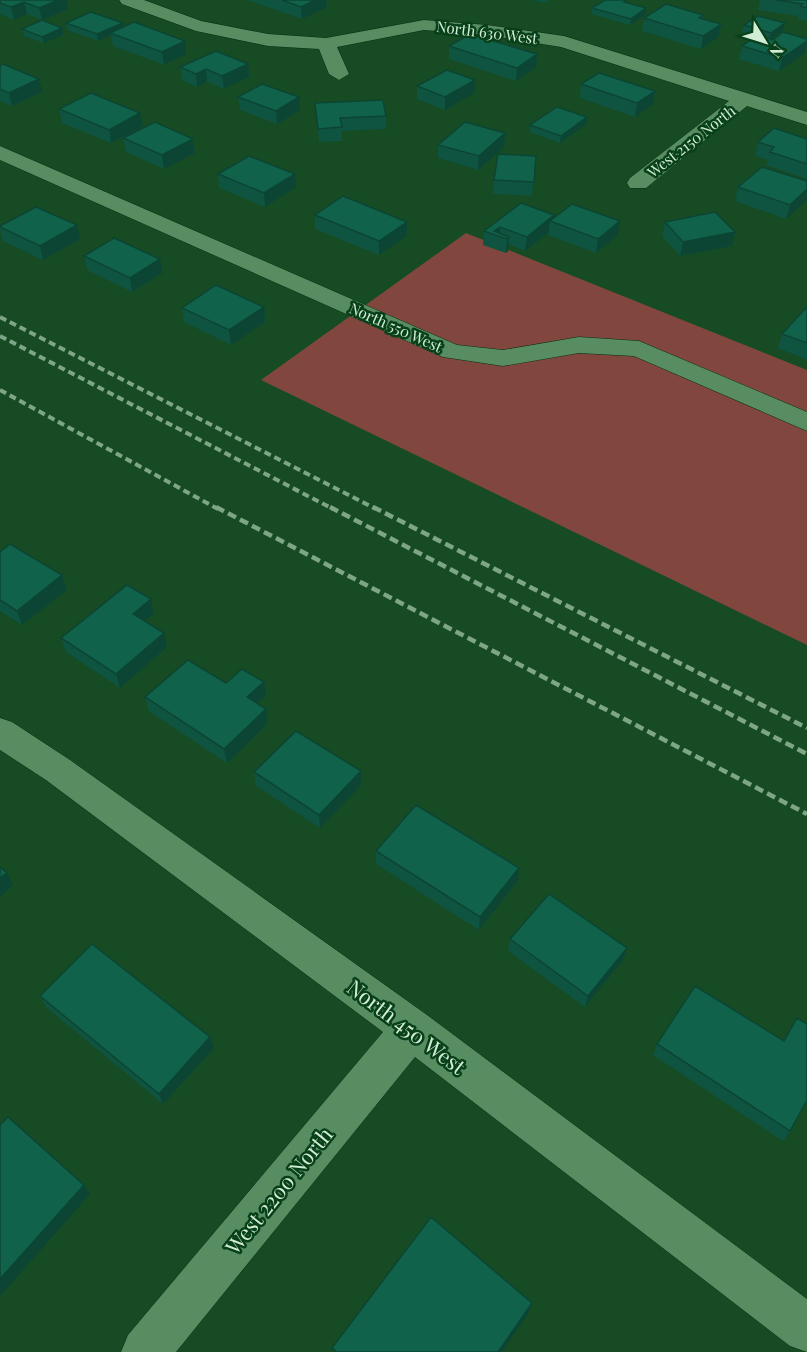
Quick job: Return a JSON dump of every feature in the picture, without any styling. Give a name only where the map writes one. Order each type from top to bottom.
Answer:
[{"type":"street","name":"North 630 West","points":[[128,0],[195,26],[268,40],[326,44],[424,25],[487,30],[564,42],[807,119]]},
{"type":"street","points":[[414,8],[424,25]]},
{"type":"street","points":[[326,44],[339,74]]},
{"type":"street","name":"West 2150 North","points":[[638,183],[744,99]]},
{"type":"street","name":"North 550 West","points":[[0,152],[452,352],[503,358],[579,345],[639,350],[807,422]]},
{"type":"street","name":"North 450 West","points":[[0,732],[68,777],[412,1029],[807,1329]]},
{"type":"street","name":"West 2200 North","points":[[145,1352],[412,1029]]},
{"type":"shaded area","points":[[466,233],[807,370],[807,645],[261,380]]},
{"type":"building","points":[[0,0],[58,0],[39,8],[24,2],[11,7],[0,3]]},
{"type":"building","points":[[282,0],[315,0],[301,7]]},
{"type":"building","points":[[605,0],[627,0],[624,2],[646,8],[631,19],[592,8]]},
{"type":"building","points":[[776,0],[807,0],[807,8],[800,6],[803,4]]},
{"type":"building","points":[[666,4],[703,15],[699,18],[721,24],[703,36],[644,18]]},
{"type":"building","points":[[91,12],[123,23],[97,34],[66,23]]},
{"type":"building","points":[[758,16],[785,23],[771,33],[744,25]]},
{"type":"building","points":[[42,20],[62,28],[42,37],[22,29]]},
{"type":"building","points":[[134,22],[185,41],[162,52],[110,33]]},
{"type":"building","points":[[783,32],[807,39],[807,41],[782,58],[742,46],[758,35],[773,40]]},
{"type":"building","points":[[470,34],[537,54],[517,68],[449,46]]},
{"type":"building","points":[[216,51],[248,64],[222,76],[206,69],[196,74],[180,67]]},
{"type":"building","points":[[3,64],[39,79],[9,93],[0,89],[0,66]]},
{"type":"building","points":[[447,70],[475,80],[445,97],[417,86]]},
{"type":"building","points":[[599,73],[655,91],[637,103],[581,84]]},
{"type":"building","points":[[262,84],[299,97],[276,111],[238,97]]},
{"type":"building","points":[[91,93],[140,113],[109,130],[59,109]]},
{"type":"building","points":[[383,100],[386,116],[340,118],[342,127],[318,129],[315,103]]},
{"type":"building","points":[[557,107],[587,117],[561,136],[530,125]]},
{"type":"building","points":[[155,122],[193,139],[162,155],[123,138]]},
{"type":"building","points":[[465,122],[505,133],[479,156],[438,145]]},
{"type":"building","points":[[774,128],[807,139],[807,164],[770,152],[774,147],[758,142]]},
{"type":"building","points":[[498,154],[536,156],[534,182],[494,180]]},
{"type":"building","points":[[249,156],[295,174],[264,193],[218,174]]},
{"type":"building","points":[[762,167],[807,181],[807,189],[790,205],[738,187]]},
{"type":"building","points":[[343,196],[407,222],[379,241],[315,215]]},
{"type":"building","points":[[521,203],[554,215],[527,237],[500,227],[494,231],[509,237],[507,239],[484,231]]},
{"type":"building","points":[[572,204],[620,221],[598,239],[550,221]]},
{"type":"building","points":[[36,207],[77,225],[40,246],[0,227]]},
{"type":"building","points":[[715,212],[735,232],[683,242],[665,222]]},
{"type":"building","points":[[114,238],[160,259],[130,278],[84,256]]},
{"type":"building","points":[[216,285],[264,307],[229,330],[182,308]]},
{"type":"building","points":[[807,307],[807,343],[782,334]]},
{"type":"building","points":[[10,544],[62,575],[17,611],[0,600],[0,552]]},
{"type":"building","points":[[127,585],[151,599],[133,614],[164,633],[116,674],[61,638]]},
{"type":"building","points":[[188,660],[226,683],[242,669],[264,682],[247,697],[266,709],[224,749],[145,697]]},
{"type":"building","points":[[296,731],[361,771],[319,815],[254,772]]},
{"type":"building","points":[[416,805],[519,868],[480,917],[376,851]]},
{"type":"building","points":[[0,867],[7,873],[0,878]]},
{"type":"building","points":[[549,894],[627,948],[588,996],[510,939]]},
{"type":"building","points":[[92,944],[210,1037],[159,1094],[40,996]]},
{"type":"building","points":[[695,986],[784,1041],[797,1018],[807,1024],[807,1100],[790,1131],[657,1044]]},
{"type":"building","points":[[8,1117],[84,1185],[0,1279],[0,1125]]},
{"type":"building","points":[[431,1217],[532,1303],[498,1352],[337,1352],[332,1348]]},
{"type":"railway","points":[[0,317],[376,509]]},
{"type":"railway","points":[[0,336],[333,509]]},
{"type":"railway","points":[[0,390],[218,509]]},
{"type":"railway","points":[[216,507],[807,814]]},
{"type":"railway","points":[[330,507],[807,754]]},
{"type":"railway","points":[[373,507],[807,728]]}]
